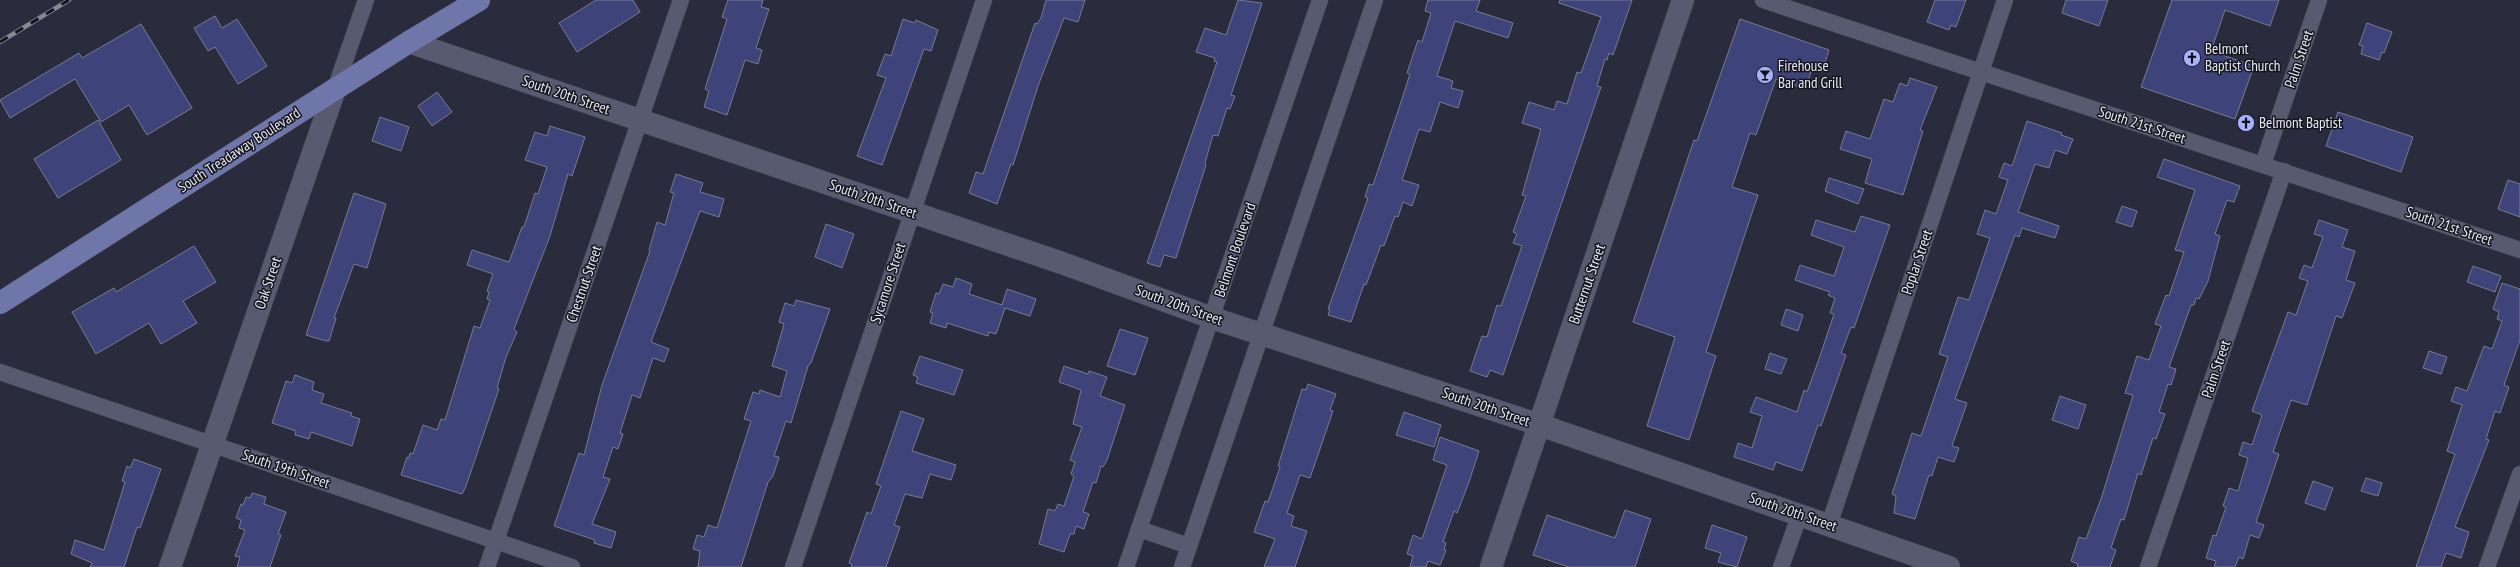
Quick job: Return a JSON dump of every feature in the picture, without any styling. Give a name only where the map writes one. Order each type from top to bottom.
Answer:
[{"type":"main road","name":"South Treadaway Boulevard","points":[[0,303],[409,42],[479,0]]},
{"type":"street","name":"Oak Street","points":[[170,567],[366,0]]},
{"type":"street","name":"Chestnut Street","points":[[487,567],[681,0]]},
{"type":"street","name":"Sycamore Street","points":[[793,567],[911,212],[984,0]]},
{"type":"street","name":"Belmont Boulevard","points":[[1126,567],[1320,0]]},
{"type":"street","points":[[1182,567],[1375,0]]},
{"type":"street","name":"Butternut Street","points":[[1491,567],[1683,0]]},
{"type":"street","name":"South 21st Street","points":[[1763,0],[2520,250]]},
{"type":"street","name":"Poplar Street","points":[[1829,525],[2006,0]]},
{"type":"street","name":"Palm Street","points":[[2263,164],[2319,0]]},
{"type":"street","name":"South 20th Street","points":[[409,42],[911,212],[1212,318],[1540,425],[1949,567]]},
{"type":"street","name":"Palm Street","points":[[2148,567],[2284,171]]},
{"type":"street","name":"South 19th Street","points":[[0,372],[572,567]]},
{"type":"street","points":[[2487,567],[2520,474]]},
{"type":"street","points":[[1781,567],[1800,514]]},
{"type":"street","points":[[1139,529],[1189,546]]},
{"type":"building","points":[[596,0],[633,0],[640,12],[577,52],[559,23]]},
{"type":"building","points":[[728,0],[763,0],[761,7],[769,9],[756,48],[762,50],[758,64],[745,60],[727,115],[704,107],[709,91],[705,89],[727,19],[722,17]]},
{"type":"building","points":[[1046,0],[1085,0],[1078,22],[1064,18],[1038,86],[1013,165],[1011,164],[997,204],[969,193],[976,172],[983,174],[1035,23],[1037,24],[1041,18]]},
{"type":"building","points":[[1238,0],[1262,3],[1231,95],[1235,96],[1230,109],[1227,108],[1218,136],[1213,135],[1205,163],[1206,165],[1176,258],[1164,255],[1160,267],[1147,263],[1217,62],[1214,61],[1215,58],[1196,52],[1205,28],[1226,35]]},
{"type":"building","points":[[1428,0],[1480,0],[1476,11],[1513,23],[1508,38],[1455,21],[1437,76],[1453,81],[1451,88],[1463,91],[1458,108],[1440,102],[1430,132],[1419,129],[1402,180],[1419,185],[1412,206],[1403,202],[1398,217],[1395,216],[1384,246],[1381,245],[1366,285],[1364,284],[1351,322],[1328,315],[1330,309],[1328,309],[1368,198],[1365,197],[1369,184],[1373,185],[1399,108],[1410,74],[1407,73],[1418,40],[1422,42],[1431,13],[1425,11]]},
{"type":"building","points":[[1560,0],[1632,0],[1613,55],[1609,53],[1607,60],[1605,59],[1597,86],[1601,87],[1503,375],[1490,370],[1487,377],[1470,371],[1482,336],[1487,337],[1497,305],[1501,306],[1522,246],[1513,243],[1517,234],[1513,232],[1526,196],[1522,195],[1541,129],[1522,123],[1529,102],[1554,110],[1557,101],[1567,104],[1577,72],[1581,73],[1601,17],[1559,3]]},
{"type":"building","points":[[1935,0],[1966,0],[1956,27],[1951,25],[1949,30],[1927,22]]},
{"type":"building","points":[[2066,0],[2108,0],[2099,26],[2062,13]]},
{"type":"building","name":"Belmont Baptist Church","points":[[2172,0],[2279,0],[2270,26],[2225,10],[2211,51],[2254,66],[2235,119],[2141,87]]},
{"type":"building","points":[[215,16],[222,28],[237,19],[267,66],[238,84],[215,47],[208,51],[194,28]]},
{"type":"building","points":[[903,19],[915,23],[916,20],[938,30],[931,51],[924,49],[882,165],[857,156],[886,78],[877,75],[885,54],[891,56]]},
{"type":"building","points":[[1740,19],[1829,50],[1822,72],[1812,69],[1805,89],[1776,79],[1756,135],[1750,133],[1732,187],[1758,195],[1706,352],[1716,356],[1689,440],[1647,426],[1675,337],[1633,322],[1694,140],[1697,141]]},
{"type":"building","points":[[2367,23],[2392,32],[2384,53],[2382,52],[2379,60],[2361,54],[2363,46],[2359,45]]},
{"type":"building","points":[[141,24],[192,108],[147,135],[129,105],[101,122],[75,79],[10,118],[0,100],[79,53],[82,58]]},
{"type":"building","points":[[1910,78],[1937,87],[1920,130],[1923,131],[1903,195],[1865,183],[1872,159],[1840,149],[1846,131],[1870,139],[1884,99],[1893,102],[1900,83],[1907,86]]},
{"type":"building","points":[[437,92],[452,112],[432,126],[418,106]]},
{"type":"building","points":[[2338,112],[2413,137],[2401,172],[2326,146]]},
{"type":"building","points":[[380,117],[409,127],[401,151],[372,141]]},
{"type":"building","points":[[98,120],[121,160],[58,198],[34,159]]},
{"type":"building","points":[[2027,121],[2062,133],[2061,135],[2073,139],[2067,154],[2055,150],[2049,168],[2035,164],[2018,212],[2059,226],[2055,238],[2022,228],[2019,237],[2015,235],[1955,399],[1967,403],[1952,446],[1959,448],[1954,462],[1938,457],[1932,476],[1929,475],[1915,519],[1894,513],[1896,496],[1892,494],[1912,433],[1921,436],[1948,357],[1939,354],[1958,297],[1969,300],[1990,238],[1977,234],[1985,210],[1996,214],[2008,180],[1999,177],[2004,163],[2012,166]]},
{"type":"building","points":[[550,126],[585,137],[572,176],[568,174],[550,236],[514,329],[517,332],[506,357],[497,388],[499,389],[466,486],[462,494],[401,475],[407,457],[409,458],[410,453],[413,454],[423,425],[437,430],[441,419],[445,420],[474,326],[480,328],[490,300],[487,299],[489,292],[487,291],[493,274],[467,265],[472,250],[509,262],[522,227],[524,227],[535,193],[538,194],[547,167],[525,160],[535,132],[547,136]]},
{"type":"building","points":[[2164,159],[2240,186],[2234,202],[2227,200],[2215,234],[2220,236],[2208,281],[2199,299],[2196,298],[2194,305],[2191,305],[2169,367],[2176,369],[2171,385],[2168,384],[2159,412],[2165,414],[2156,439],[2153,438],[2141,475],[2138,473],[2124,520],[2121,519],[2111,548],[2116,550],[2110,567],[2077,567],[2078,564],[2071,561],[2079,537],[2086,539],[2102,496],[2133,395],[2125,393],[2137,356],[2149,360],[2161,326],[2155,324],[2166,295],[2169,296],[2184,252],[2175,250],[2195,190],[2157,177]]},
{"type":"building","points":[[676,174],[703,183],[700,192],[724,199],[719,217],[700,211],[651,342],[669,349],[664,362],[653,358],[640,398],[632,395],[620,433],[623,434],[618,449],[613,447],[603,477],[610,479],[592,524],[616,532],[611,548],[594,543],[595,540],[554,526],[579,453],[584,455],[602,385],[650,251],[649,250],[657,222],[665,225],[674,193],[670,192]]},
{"type":"building","points":[[1829,178],[1864,189],[1858,204],[1825,191]]},
{"type":"building","points":[[2508,180],[2520,184],[2520,217],[2498,209]]},
{"type":"building","points":[[354,193],[386,204],[367,268],[354,264],[334,318],[336,318],[329,341],[326,341],[306,335]]},
{"type":"building","points":[[2122,206],[2137,211],[2132,227],[2116,222]]},
{"type":"building","points":[[1861,216],[1890,225],[1854,328],[1851,327],[1841,353],[1846,355],[1821,426],[1818,425],[1802,471],[1776,462],[1773,470],[1734,457],[1738,443],[1752,448],[1762,416],[1750,412],[1756,397],[1797,412],[1804,390],[1807,392],[1819,359],[1834,314],[1830,313],[1835,298],[1828,295],[1830,292],[1795,280],[1800,265],[1834,276],[1844,247],[1811,235],[1816,220],[1855,232]]},
{"type":"building","points":[[2319,220],[2348,230],[2342,247],[2355,251],[2346,280],[2355,283],[2342,318],[2336,316],[2307,405],[2291,400],[2273,452],[2279,454],[2256,522],[2264,525],[2259,538],[2250,535],[2243,559],[2239,557],[2235,567],[2214,567],[2216,561],[2206,558],[2213,535],[2216,536],[2226,507],[2223,506],[2229,488],[2238,491],[2248,458],[2239,455],[2243,442],[2252,445],[2262,415],[2252,411],[2288,312],[2296,315],[2308,281],[2299,278],[2304,265],[2312,268],[2323,237],[2314,234]]},
{"type":"building","points":[[826,224],[854,234],[842,268],[815,257]]},
{"type":"building","points":[[194,246],[216,282],[183,301],[197,323],[161,344],[149,323],[96,354],[72,312],[114,288],[116,292]]},
{"type":"building","points":[[2473,266],[2501,276],[2495,292],[2467,282]]},
{"type":"building","points":[[956,278],[972,284],[969,294],[1002,305],[1007,289],[1036,299],[1030,316],[1005,308],[996,334],[989,332],[988,336],[947,323],[946,328],[930,323],[933,313],[930,312],[936,293],[939,294],[943,284],[953,287]]},
{"type":"building","points":[[2502,283],[2520,289],[2520,340],[2504,385],[2509,387],[2500,413],[2495,411],[2486,439],[2489,440],[2455,527],[2469,532],[2461,558],[2446,553],[2441,567],[2416,567],[2455,454],[2447,451],[2462,405],[2451,401],[2456,387],[2467,391],[2484,346],[2492,349],[2502,321],[2497,319],[2499,312],[2493,309]]},
{"type":"building","points":[[796,300],[830,309],[811,363],[808,366],[791,423],[786,421],[774,456],[779,457],[773,476],[768,482],[741,567],[698,567],[700,551],[693,549],[697,535],[704,537],[708,525],[717,528],[751,421],[744,419],[753,392],[759,394],[760,390],[780,397],[787,371],[772,366],[784,324],[779,322],[785,303],[794,306]]},
{"type":"building","points":[[1786,309],[1803,315],[1798,331],[1781,325]]},
{"type":"building","points":[[1120,329],[1148,338],[1135,375],[1107,366]]},
{"type":"building","points":[[2429,351],[2447,357],[2441,374],[2423,368]]},
{"type":"building","points":[[1770,353],[1787,359],[1781,374],[1765,369]]},
{"type":"building","points":[[920,356],[963,370],[954,395],[916,383],[918,377],[913,375]]},
{"type":"building","points":[[1064,366],[1088,374],[1089,371],[1107,377],[1100,396],[1125,405],[1107,460],[1103,467],[1101,466],[1096,483],[1093,482],[1083,512],[1089,514],[1084,529],[1076,526],[1074,534],[1070,534],[1064,552],[1039,544],[1048,509],[1055,511],[1058,504],[1064,506],[1074,476],[1071,474],[1075,462],[1070,460],[1082,427],[1073,424],[1081,390],[1059,382]]},
{"type":"building","points":[[295,375],[314,382],[312,390],[324,394],[321,403],[352,413],[351,416],[360,419],[352,446],[311,432],[309,439],[295,435],[296,431],[272,423],[286,381],[292,383]]},
{"type":"building","points":[[1308,384],[1336,394],[1330,410],[1333,411],[1310,478],[1300,475],[1287,513],[1294,516],[1291,526],[1307,531],[1295,567],[1264,567],[1275,539],[1254,532],[1265,501],[1268,502],[1280,467],[1278,466],[1302,389],[1306,390]]},
{"type":"building","points":[[2060,396],[2086,405],[2078,429],[2052,420]]},
{"type":"building","points":[[901,411],[924,419],[912,451],[956,465],[951,480],[930,474],[922,498],[905,494],[894,525],[900,527],[886,567],[851,567],[852,564],[849,563],[867,512],[871,514],[881,486],[876,484]]},
{"type":"building","points":[[1404,412],[1441,425],[1434,447],[1396,435]]},
{"type":"building","points":[[1440,437],[1479,451],[1457,513],[1454,511],[1443,542],[1446,543],[1444,549],[1446,550],[1440,565],[1428,561],[1426,567],[1410,567],[1413,556],[1407,554],[1413,535],[1422,539],[1447,465],[1433,460]]},
{"type":"building","points":[[134,459],[161,469],[140,528],[137,527],[124,567],[90,567],[92,563],[71,554],[75,540],[104,550],[125,482],[122,481],[127,466],[130,468]]},
{"type":"building","points":[[2366,478],[2382,483],[2378,496],[2361,491]]},
{"type":"building","points":[[2313,481],[2333,488],[2325,510],[2305,503]]},
{"type":"building","points":[[252,493],[266,497],[264,504],[286,512],[278,534],[281,535],[270,567],[237,567],[240,557],[235,556],[245,530],[239,528],[241,520],[236,518],[241,504],[243,505],[246,497],[250,498]]},
{"type":"building","points":[[1625,510],[1651,519],[1635,567],[1569,567],[1533,555],[1547,515],[1615,538]]},
{"type":"building","points":[[1712,525],[1747,537],[1737,567],[1718,562],[1721,553],[1705,548]]},
{"type":"railway","points":[[0,42],[69,0]]},
{"type":"place","name":"Belmont Baptist Church","points":[[2192,58]]},
{"type":"place","name":"Firehouse Bar and Grill","points":[[1765,75]]},
{"type":"place","name":"Belmont Baptist","points":[[2246,123]]}]
